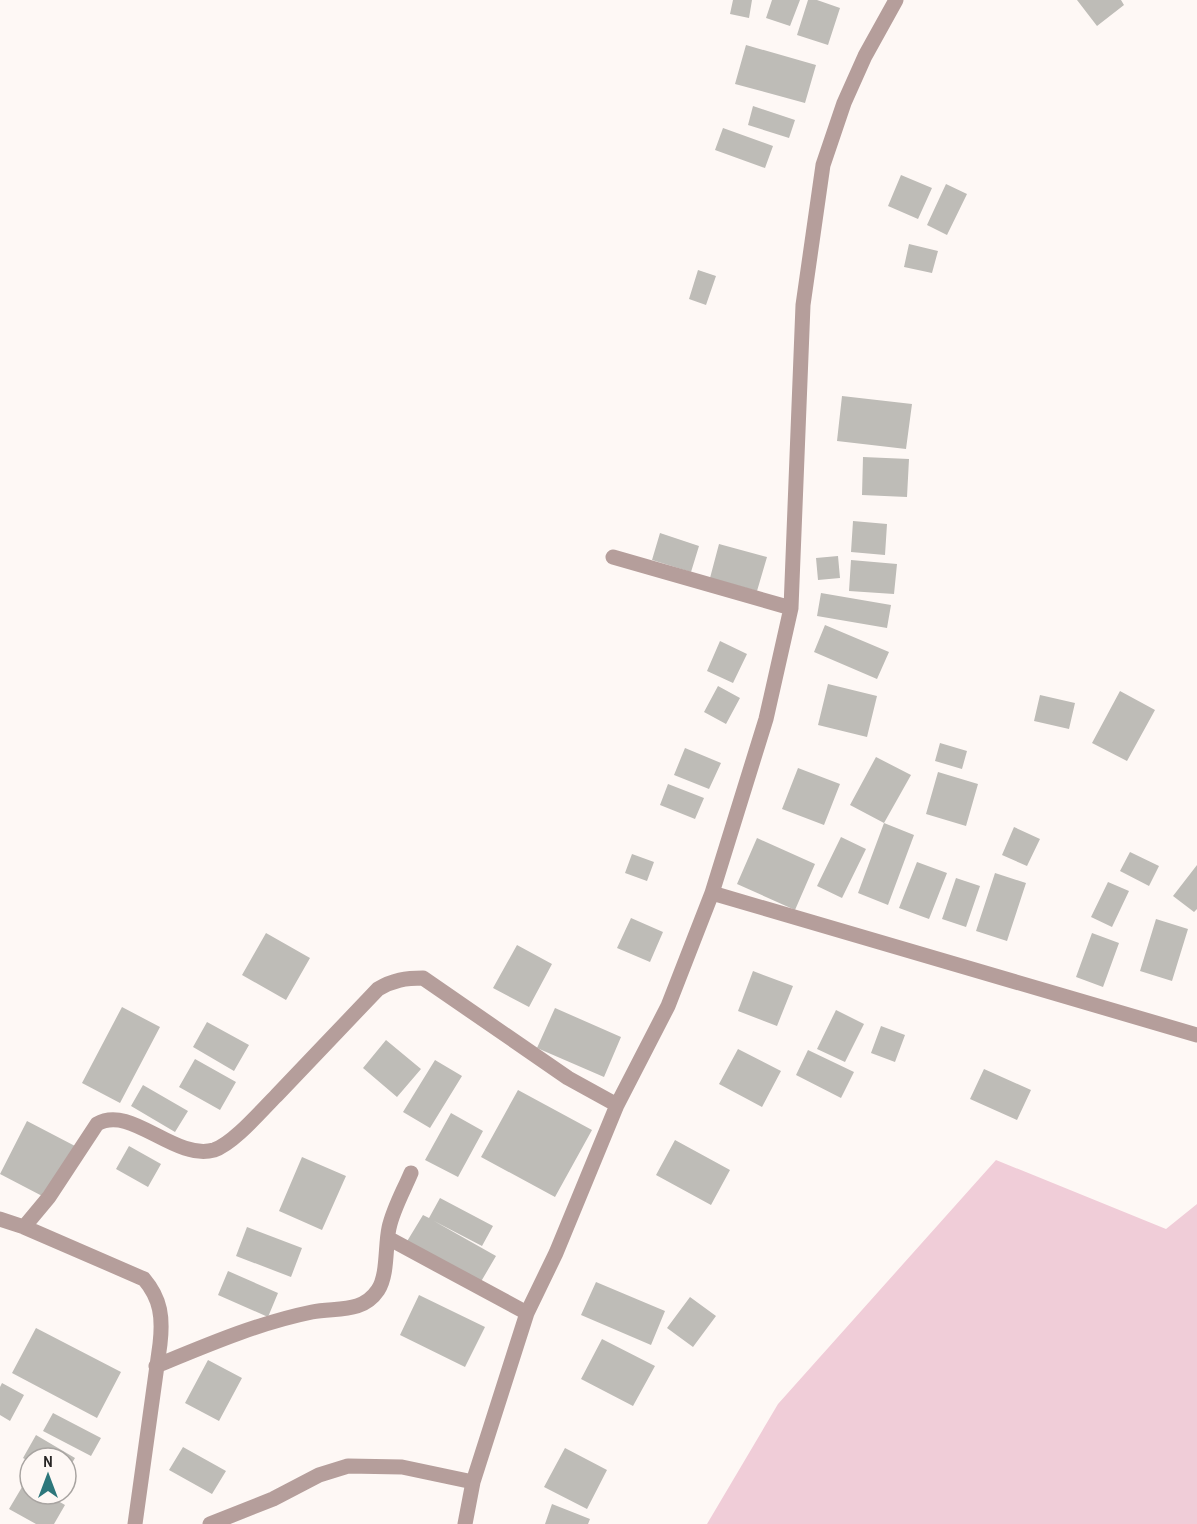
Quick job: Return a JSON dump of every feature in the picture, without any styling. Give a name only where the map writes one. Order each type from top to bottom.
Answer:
[{"type":"street","points":[[465,1524],[473,1482],[527,1312],[556,1253],[617,1105],[668,1006],[712,892],[766,719],[790,608],[803,305],[821,175],[833,130],[844,103],[865,56],[896,0]]},
{"type":"street","points":[[613,557],[790,608]]},
{"type":"street","points":[[712,892],[1197,1035]]},
{"type":"street","points":[[24,1227],[50,1197],[97,1124],[106,1119],[117,1118],[192,1150],[215,1149],[247,1125],[378,989],[390,982],[406,978],[423,978],[568,1078],[617,1105]]},
{"type":"street","points":[[156,1366],[274,1321],[313,1312],[363,1306],[379,1290],[394,1212],[411,1173]]},
{"type":"street","points":[[0,1219],[24,1227],[144,1279],[152,1288],[159,1303],[162,1318],[135,1524]]},
{"type":"street","points":[[388,1238],[527,1312]]},
{"type":"street","points":[[210,1524],[273,1499],[319,1475],[348,1466],[402,1467],[473,1482]]},
{"type":"shaded area","points":[[996,1160],[1166,1229],[1197,1204],[1197,1524],[707,1524],[778,1404]]},
{"type":"building","points":[[733,0],[752,0],[749,18],[730,14]]},
{"type":"building","points":[[772,0],[800,0],[790,26],[766,18]]},
{"type":"building","points":[[808,0],[817,0],[840,8],[828,45],[797,35]]},
{"type":"building","points":[[1077,0],[1121,0],[1124,5],[1097,26]]},
{"type":"building","points":[[746,45],[816,65],[805,103],[735,84]]},
{"type":"building","points":[[753,106],[795,120],[789,138],[748,125]]},
{"type":"building","points":[[723,128],[773,146],[765,168],[715,150]]},
{"type":"building","points":[[901,175],[932,188],[918,219],[888,206]]},
{"type":"building","points":[[946,184],[967,194],[947,235],[927,225]]},
{"type":"building","points":[[909,244],[938,251],[932,273],[904,267]]},
{"type":"building","points":[[698,270],[716,276],[706,305],[689,299]]},
{"type":"building","points":[[842,396],[912,404],[906,449],[837,441]]},
{"type":"building","points":[[863,457],[909,459],[907,497],[862,495]]},
{"type":"building","points":[[853,521],[887,524],[885,555],[851,552]]},
{"type":"building","points":[[660,533],[699,546],[691,572],[652,560]]},
{"type":"building","points":[[719,544],[767,557],[757,591],[710,578]]},
{"type":"building","points":[[838,556],[840,578],[818,580],[816,558]]},
{"type":"building","points":[[851,560],[897,564],[894,594],[849,591]]},
{"type":"building","points":[[821,593],[891,605],[887,628],[817,616]]},
{"type":"building","points":[[825,625],[889,652],[877,679],[814,652]]},
{"type":"building","points":[[720,641],[747,654],[733,683],[707,671]]},
{"type":"building","points":[[828,684],[877,696],[867,737],[818,725]]},
{"type":"building","points":[[718,686],[740,698],[726,724],[704,712]]},
{"type":"building","points":[[1120,691],[1155,710],[1127,761],[1092,743]]},
{"type":"building","points":[[1040,695],[1075,703],[1069,729],[1034,721]]},
{"type":"building","points":[[940,743],[967,751],[962,769],[935,761]]},
{"type":"building","points":[[685,748],[721,763],[709,789],[674,775]]},
{"type":"building","points":[[876,757],[911,775],[884,823],[850,805]]},
{"type":"building","points":[[798,768],[840,784],[824,825],[782,809]]},
{"type":"building","points":[[938,772],[978,784],[966,826],[926,814]]},
{"type":"building","points":[[668,784],[704,798],[695,819],[660,805]]},
{"type":"building","points":[[884,823],[914,835],[888,905],[858,893]]},
{"type":"building","points":[[1014,827],[1040,839],[1027,866],[1002,855]]},
{"type":"building","points":[[841,837],[866,849],[842,898],[817,886]]},
{"type":"building","points":[[757,838],[815,864],[795,910],[737,884]]},
{"type":"building","points":[[1130,852],[1159,866],[1149,886],[1120,871]]},
{"type":"building","points":[[632,854],[654,862],[647,881],[625,873]]},
{"type":"building","points":[[917,862],[947,873],[929,919],[899,908]]},
{"type":"building","points":[[1197,865],[1197,909],[1194,912],[1173,896]]},
{"type":"building","points":[[995,873],[1026,883],[1007,941],[976,931]]},
{"type":"building","points":[[956,878],[980,886],[966,927],[942,919]]},
{"type":"building","points":[[1108,882],[1129,891],[1112,927],[1091,917]]},
{"type":"building","points":[[631,918],[663,932],[650,962],[617,948]]},
{"type":"building","points":[[1156,919],[1188,929],[1172,981],[1140,971]]},
{"type":"building","points":[[266,933],[310,958],[286,1000],[242,975]]},
{"type":"building","points":[[1092,933],[1119,943],[1103,987],[1076,977]]},
{"type":"building","points":[[517,945],[552,964],[529,1007],[493,988]]},
{"type":"building","points":[[753,971],[793,986],[777,1026],[738,1011]]},
{"type":"building","points":[[122,1007],[160,1027],[120,1103],[82,1083]]},
{"type":"building","points":[[555,1008],[621,1037],[604,1077],[537,1048]]},
{"type":"building","points":[[836,1010],[864,1024],[845,1062],[817,1049]]},
{"type":"building","points":[[207,1022],[249,1045],[234,1071],[193,1047]]},
{"type":"building","points":[[881,1026],[905,1035],[895,1062],[871,1053]]},
{"type":"building","points":[[386,1040],[421,1069],[397,1097],[363,1068]]},
{"type":"building","points":[[738,1049],[781,1071],[762,1107],[719,1084]]},
{"type":"building","points":[[808,1050],[854,1072],[841,1098],[796,1075]]},
{"type":"building","points":[[195,1059],[236,1082],[220,1110],[179,1087]]},
{"type":"building","points":[[435,1060],[462,1076],[430,1128],[403,1112]]},
{"type":"building","points":[[984,1069],[1031,1090],[1017,1120],[970,1099]]},
{"type":"building","points":[[143,1085],[188,1111],[175,1132],[131,1106]]},
{"type":"building","points":[[518,1090],[592,1130],[555,1197],[481,1157]]},
{"type":"building","points":[[451,1113],[483,1131],[458,1177],[425,1160]]},
{"type":"building","points":[[27,1121],[75,1146],[46,1198],[0,1174]]},
{"type":"building","points":[[675,1140],[730,1170],[711,1205],[656,1175]]},
{"type":"building","points":[[129,1146],[161,1164],[148,1187],[116,1169]]},
{"type":"building","points":[[302,1157],[346,1176],[322,1230],[279,1211]]},
{"type":"building","points":[[440,1198],[493,1226],[482,1246],[434,1221],[496,1256],[479,1285],[406,1243],[423,1215],[429,1218]]},
{"type":"building","points":[[247,1227],[302,1248],[291,1277],[236,1256]]},
{"type":"building","points":[[228,1271],[278,1293],[268,1317],[218,1295]]},
{"type":"building","points":[[596,1282],[665,1311],[651,1345],[581,1315]]},
{"type":"building","points":[[419,1295],[485,1327],[465,1367],[400,1335]]},
{"type":"building","points":[[690,1297],[716,1316],[693,1347],[667,1328]]},
{"type":"building","points":[[36,1328],[121,1372],[97,1418],[12,1373]]},
{"type":"building","points":[[602,1339],[655,1366],[633,1406],[581,1379]]},
{"type":"building","points":[[208,1360],[242,1378],[219,1421],[185,1403]]},
{"type":"building","points":[[2,1383],[24,1395],[10,1421],[0,1415]]},
{"type":"building","points":[[53,1413],[101,1438],[91,1456],[78,1449],[78,1446],[72,1446],[43,1431]]},
{"type":"building","points":[[36,1435],[55,1446],[30,1446]]},
{"type":"building","points":[[183,1447],[226,1471],[212,1494],[169,1470]]},
{"type":"building","points":[[565,1448],[607,1470],[587,1509],[544,1487]]},
{"type":"building","points":[[18,1494],[18,1506],[64,1506],[54,1524],[36,1524],[9,1509]]},
{"type":"building","points":[[552,1504],[590,1519],[588,1524],[545,1524]]}]
